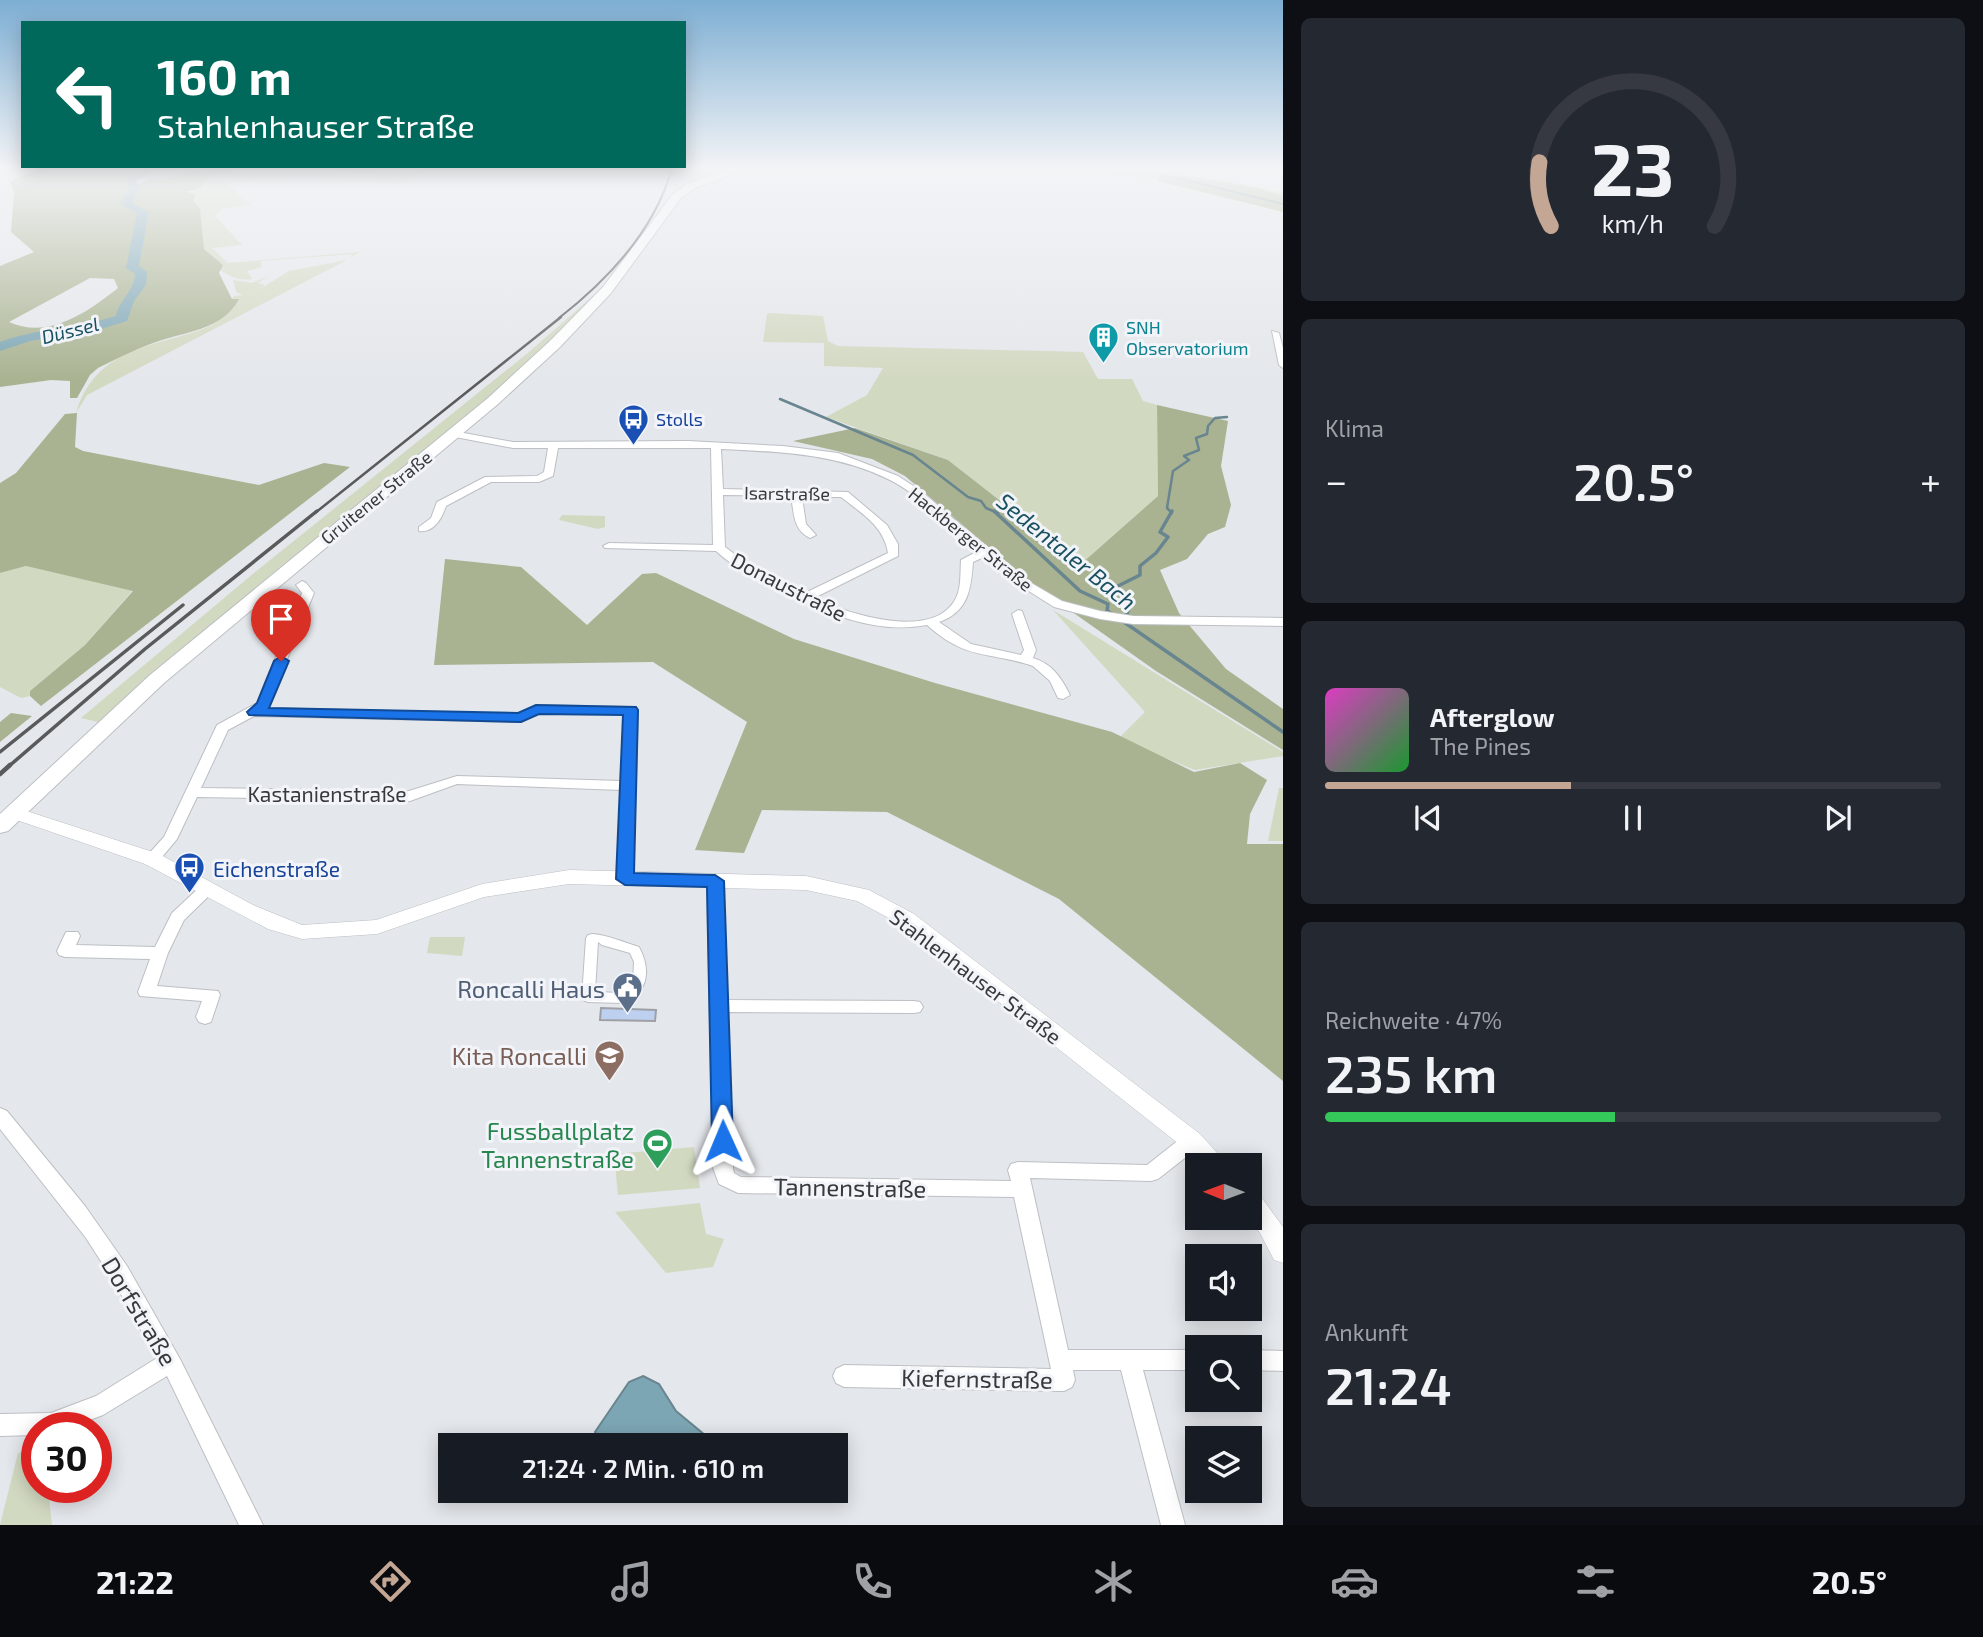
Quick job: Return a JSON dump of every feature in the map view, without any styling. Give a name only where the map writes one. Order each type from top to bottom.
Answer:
[{"type":"main road","name":"Gruitener Straße","points":[[7,820],[158,679],[509,387],[572,327],[646,239]]},
{"type":"street","points":[[1278,337],[1283,365]]},
{"type":"street","name":"Hackberger Straße","points":[[453,434],[513,445],[651,443],[716,446],[817,453],[859,462],[894,478],[917,493],[1035,592],[1070,608],[1133,620],[1283,622]]},
{"type":"street","points":[[424,529],[436,519],[441,504],[489,478],[539,479],[549,474],[553,445]]},
{"type":"street","name":"Donaustraße","points":[[716,446],[719,548],[733,562],[848,618],[878,624],[931,622]]},
{"type":"street","name":"Isarstraße","points":[[717,492],[844,494],[888,532],[894,554],[804,598]]},
{"type":"street","points":[[796,493],[801,525],[810,535]]},
{"type":"street","name":"Donaustraße","points":[[609,546],[719,548]]},
{"type":"street","points":[[985,552],[967,560],[964,589],[959,603],[948,614],[931,622],[949,638],[969,648],[1026,659],[1046,667],[1056,677],[1063,695]]},
{"type":"street","points":[[152,859],[170,839],[222,728],[255,712],[263,705],[308,593],[302,585]]},
{"type":"street","points":[[1018,614],[1030,650],[1026,659]]},
{"type":"street","points":[[255,712],[521,718],[536,709],[631,710],[625,879]]},
{"type":"street","name":"Kastanienstraße","points":[[193,792],[410,796],[425,792],[439,783],[457,780],[627,786]]},
{"type":"street","name":"Stahlenhauser Straße","points":[[7,820],[152,859],[275,924],[302,932],[377,927],[482,891],[569,877],[806,883],[862,895],[906,919],[1204,1153]]},
{"type":"street","name":"Tannenstraße","points":[[715,881],[723,1168],[726,1178],[738,1185],[1022,1189]]},
{"type":"street","points":[[205,1017],[212,995],[146,992],[160,953],[178,917],[208,890]]},
{"type":"street","points":[[72,936],[65,951],[160,953]]},
{"type":"street","points":[[592,938],[601,938],[606,942],[635,950],[640,962],[639,984],[624,998],[588,998],[592,938]]},
{"type":"street","points":[[720,1006],[914,1007]]},
{"type":"street","name":"Dorfstraße","points":[[0,1116],[61,1190],[119,1271],[170,1362],[251,1525]]},
{"type":"street","points":[[1060,1360],[1018,1170],[1150,1173],[1192,1141]]},
{"type":"street","points":[[1262,1216],[1283,1252]]},
{"type":"street","points":[[1129,1359],[1173,1525]]},
{"type":"street","name":"Kiefernstraße","points":[[844,1376],[1064,1380],[1060,1360],[1185,1360]]},
{"type":"street","points":[[1262,1360],[1283,1361]]},
{"type":"street","points":[[0,1426],[51,1424],[103,1404],[170,1362]]},
{"type":"green space","points":[[19,239],[203,239],[204,249],[223,265],[219,273],[232,299],[239,299],[232,310],[213,324],[146,346],[98,368],[90,375],[77,398],[70,398],[70,381],[51,380],[0,387],[0,266],[34,252]],"holes":[[[90,278],[114,279],[118,288],[67,321],[38,328],[9,322]]]},
{"type":"green space","points":[[203,239],[237,239],[242,245],[212,248],[228,263],[360,252],[351,257],[353,254],[260,261],[262,267],[247,271],[252,279],[243,279],[220,270],[223,265],[204,249]]},
{"type":"green space","points":[[347,260],[87,395],[76,413],[90,384],[109,364],[133,351],[206,328],[225,316],[238,299],[232,299],[234,296],[243,295],[236,292],[233,280],[252,283],[268,276],[258,283],[265,285],[255,292],[289,271]]},
{"type":"green space","points":[[595,294],[599,294],[512,381],[98,722],[81,718],[254,573],[529,352]]},
{"type":"green space","points":[[767,314],[823,316],[828,341],[838,346],[1083,352],[1098,379],[1132,379],[1143,401],[1157,405],[1158,496],[1081,564],[948,460],[826,417],[867,395],[883,368],[824,366],[824,343],[763,342]]},
{"type":"green space","points":[[1157,405],[1228,421],[1221,466],[1231,505],[1225,527],[1208,534],[1187,559],[1160,570],[1179,613],[1226,669],[1283,709],[1283,750],[1156,671],[1027,580],[905,476],[872,459],[793,441],[855,428],[948,460],[1081,564],[1158,496]]},
{"type":"green space","points":[[77,413],[75,447],[83,451],[259,485],[324,463],[350,467],[41,706],[30,696],[30,691],[85,645],[133,591],[26,566],[0,573],[0,483],[16,473],[65,414]]},
{"type":"green space","points":[[562,515],[605,516],[605,527],[598,529],[559,520]]},
{"type":"green space","points":[[445,559],[521,567],[587,625],[642,574],[656,573],[794,639],[935,683],[1112,732],[1194,772],[1240,763],[1267,780],[1250,814],[1247,844],[1283,844],[1283,1081],[1059,899],[887,812],[762,810],[744,853],[695,850],[747,722],[653,662],[434,665]]},
{"type":"green space","points":[[26,566],[133,590],[85,645],[30,691],[30,696],[21,698],[0,687],[0,573]]},
{"type":"green space","points":[[1053,610],[1283,752],[1283,756],[1195,770],[1118,739],[1145,712]]},
{"type":"green space","points":[[11,713],[32,716],[0,742],[0,722]]},
{"type":"green space","points":[[1279,788],[1283,788],[1283,841],[1268,841]]},
{"type":"green space","points":[[430,937],[465,937],[462,956],[427,953]]},
{"type":"green space","name":"Fussballplatz Tannenstraße","points":[[694,1147],[700,1188],[618,1195],[614,1154]]},
{"type":"green space","points":[[700,1203],[706,1234],[724,1239],[713,1267],[666,1273],[615,1212]]},
{"type":"green space","points":[[18,1453],[21,1453],[21,1503],[50,1503],[52,1525],[0,1525]]},
{"type":"water","points":[[643,1376],[659,1384],[676,1411],[703,1433],[596,1433],[629,1382]]},
{"type":"building","name":"Roncalli Haus","points":[[601,1008],[656,1010],[655,1021],[600,1020]]},
{"type":"waterway","name":"Düssel","points":[[0,347],[27,337],[101,325],[122,318],[126,303],[142,278],[141,272],[132,268],[138,239]]},
{"type":"waterway","name":"Sedentaler Bach","points":[[780,399],[913,455],[968,497],[981,501],[986,508],[995,512]]},
{"type":"waterway","points":[[1171,512],[1167,508],[1173,471],[1189,460],[1184,456],[1199,450],[1196,438],[1207,434],[1208,426],[1215,418],[1227,417]]},
{"type":"waterway","name":"Sedentaler Bach","points":[[995,512],[1080,591],[1108,604],[1107,610],[1112,614]]},
{"type":"waterway","points":[[1129,618],[1127,613],[1131,605],[1126,594],[1116,587],[1140,575],[1140,566],[1156,553],[1168,537],[1160,532],[1171,512]]},
{"type":"waterway","name":"Sedentaler Bach","points":[[1121,620],[1283,732]]},
{"type":"railway","points":[[559,318],[612,270],[637,239]]},
{"type":"railway","points":[[315,513],[561,317]]},
{"type":"railway","points":[[8,767],[145,649],[317,511]]},
{"type":"railway","points":[[0,752],[183,605]]},
{"type":"railway","points":[[0,774],[10,765]]},
{"type":"place","name":"SNH Observatorium","points":[[1103,364]]},
{"type":"place","name":"Stolls","points":[[633,446]]},
{"type":"place","name":"Eichenstraße","points":[[190,895]]},
{"type":"place","name":"Roncalli Haus","points":[[628,1015]]},
{"type":"place","name":"Kita Roncalli","points":[[610,1082]]},
{"type":"place","name":"Fussballplatz Tannenstraße","points":[[657,1171]]},
{"type":"route","points":[[281,661],[263,705],[255,712],[521,718],[536,709],[631,710],[625,879],[715,881],[723,1141]]}]
